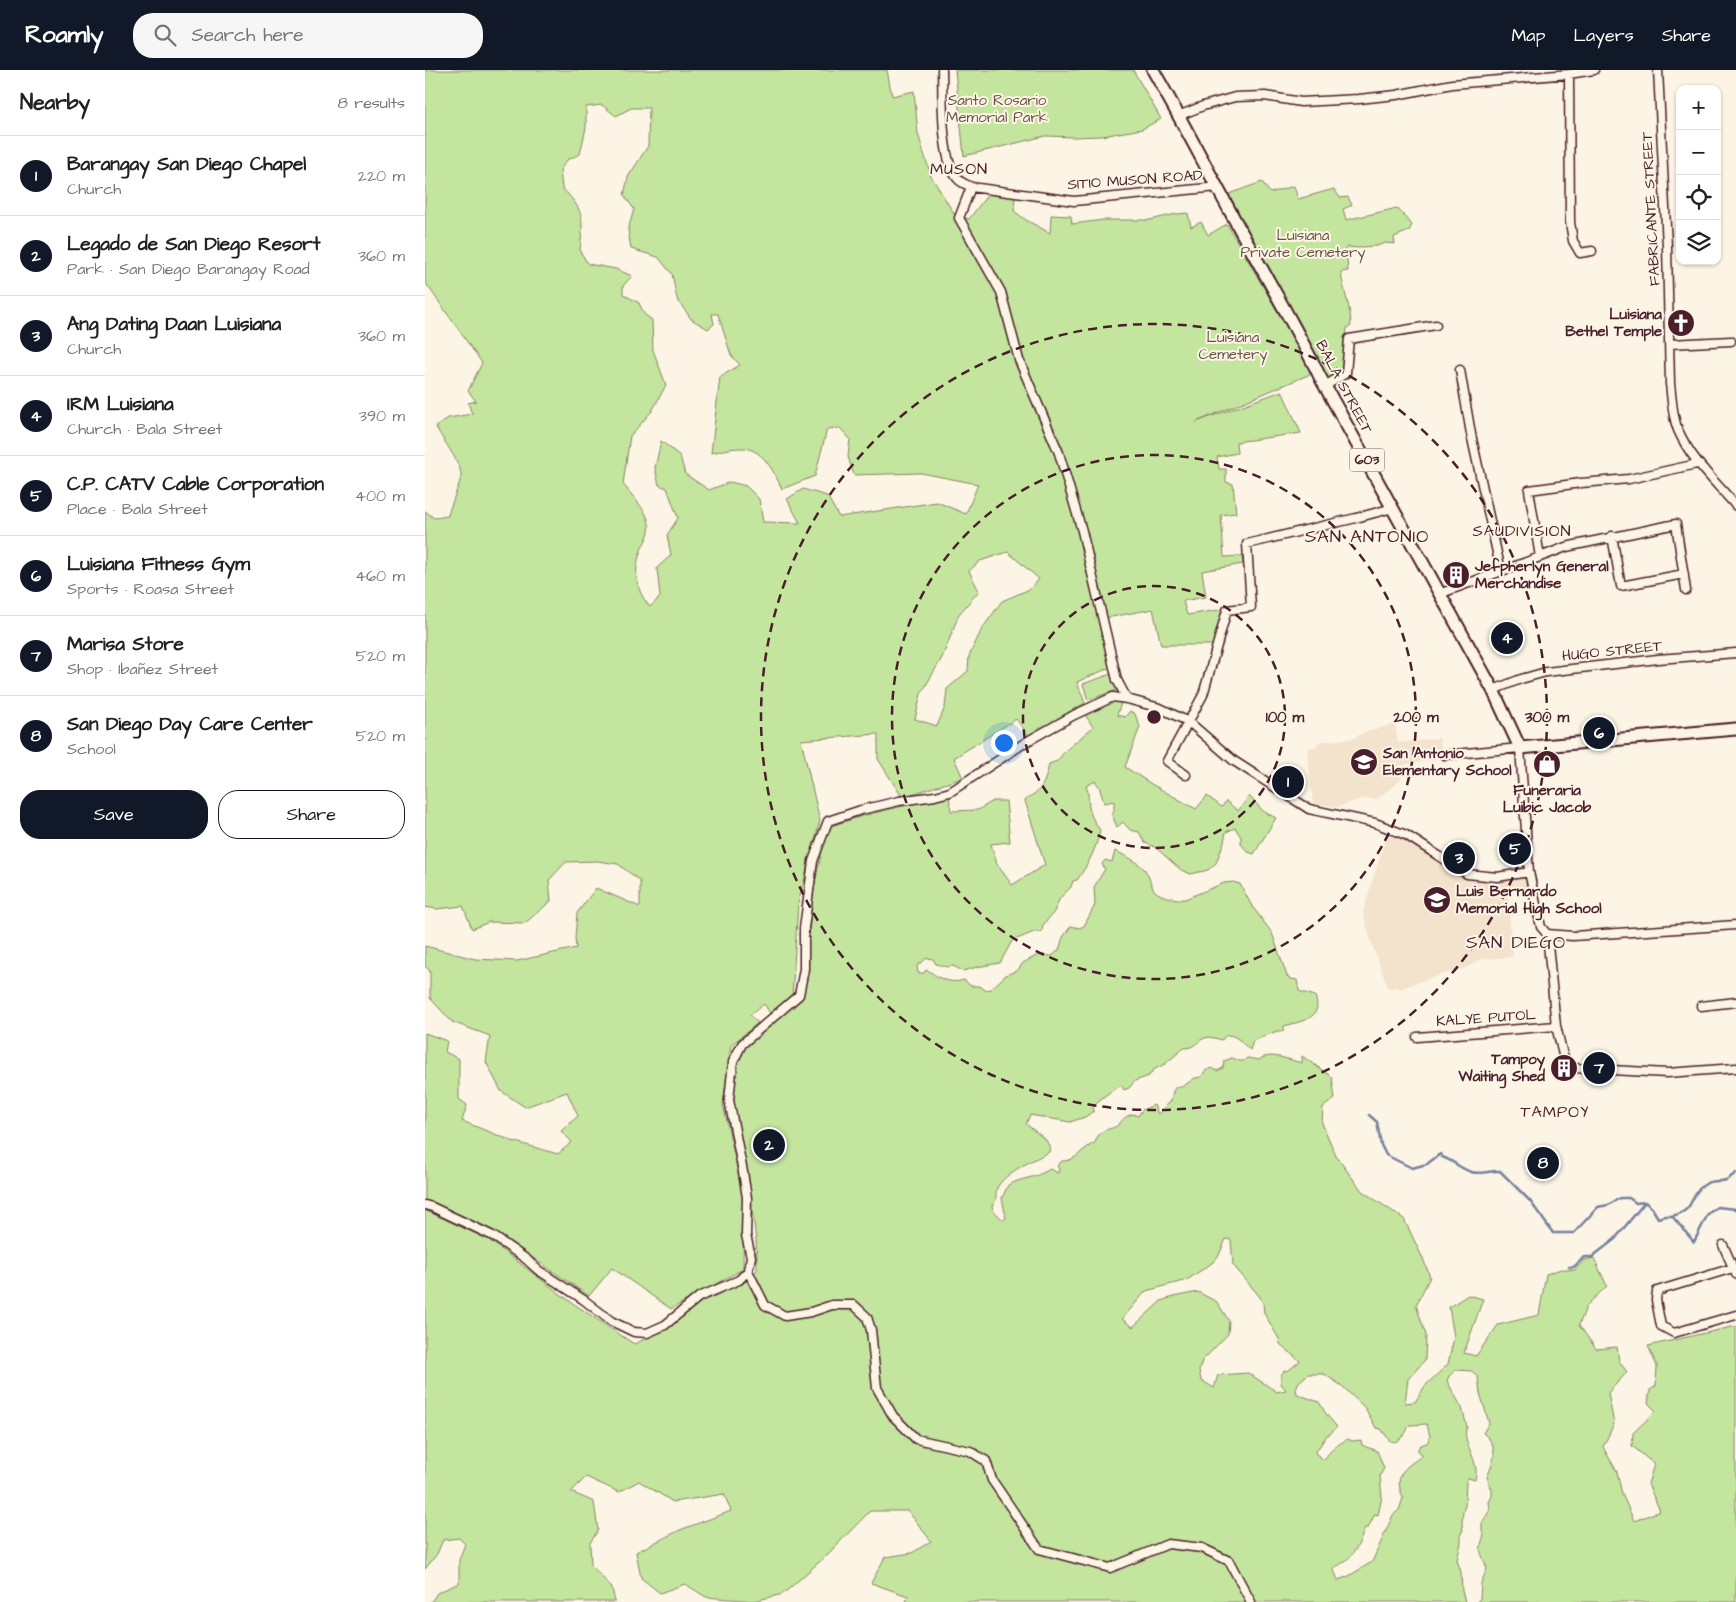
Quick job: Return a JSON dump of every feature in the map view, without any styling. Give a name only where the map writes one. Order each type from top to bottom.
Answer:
[{"type":"main road","name":"BALA STREET","points":[[1153,70],[1299,333],[1325,386],[1493,690],[1519,748]]},
{"type":"main road","points":[[1519,748],[1736,729]]},
{"type":"street","points":[[941,70],[945,147],[948,160],[958,180],[971,187],[959,218],[1001,292],[1019,360],[1059,453],[1082,531],[1117,680],[1127,699]]},
{"type":"street","points":[[1178,116],[1203,106],[1235,97],[1265,96],[1301,102],[1359,99],[1396,95],[1452,84],[1569,74],[1594,70]]},
{"type":"street","name":"FABRICANTE STREET","points":[[1658,70],[1667,226],[1670,384],[1673,409],[1677,428],[1697,464],[1736,506]]},
{"type":"street","points":[[1569,74],[1570,222],[1573,241],[1581,253],[1592,252]]},
{"type":"street","name":"SITIO MUSON ROAD","points":[[971,187],[1073,201],[1218,187]]},
{"type":"street","points":[[1325,386],[1346,373],[1349,339],[1436,325]]},
{"type":"street","points":[[1670,344],[1731,341]]},
{"type":"street","points":[[1460,370],[1471,434],[1501,571]]},
{"type":"street","points":[[1540,557],[1529,490],[1581,483],[1629,480],[1669,469],[1697,464]]},
{"type":"street","points":[[1186,775],[1167,761],[1203,695],[1227,610],[1251,607],[1247,544],[1393,508]]},
{"type":"street","points":[[1439,594],[1566,547],[1676,524],[1686,590]]},
{"type":"street","points":[[1612,536],[1621,586],[1684,574]]},
{"type":"street","name":"HUGO STREET","points":[[1493,690],[1546,672],[1658,659],[1736,653]]},
{"type":"street","points":[[425,1205],[432,1206],[493,1236],[526,1259],[538,1270],[611,1320],[634,1332],[647,1333],[665,1326],[699,1297],[739,1280],[748,1271],[751,1257],[746,1235],[747,1198],[729,1100],[733,1062],[741,1044],[799,995],[803,969],[803,928],[813,861],[828,821],[861,810],[950,792],[1026,742],[1074,715],[1113,697],[1160,708],[1189,722],[1234,761],[1309,809],[1375,823],[1406,835],[1467,874],[1497,876],[1529,872]]},
{"type":"street","points":[[1444,755],[1519,748]]},
{"type":"street","name":"BALA STREET","points":[[1519,748],[1529,872],[1541,926],[1547,934],[1556,1026],[1563,1055],[1567,1062],[1574,1068],[1667,1073],[1736,1068]]},
{"type":"street","points":[[1547,934],[1573,936],[1736,925]]},
{"type":"street","points":[[1701,1006],[1736,1002]]},
{"type":"street","name":"KALYE PUTOL","points":[[1417,1037],[1556,1026]]},
{"type":"street","points":[[1723,1245],[1735,1271],[1657,1291],[1656,1300],[1661,1326],[1674,1333],[1736,1315]]},
{"type":"street","points":[[748,1271],[765,1305],[785,1316],[811,1312],[831,1305],[854,1305],[867,1317],[871,1330],[877,1388],[893,1416],[917,1439],[970,1451],[986,1461],[992,1480],[1039,1549],[1110,1568],[1168,1544],[1202,1548],[1229,1560],[1251,1602]]},
{"type":"shaded area","name":"San Antonio Elementary School","points":[[1395,724],[1398,743],[1439,738],[1442,758],[1400,766],[1401,780],[1377,799],[1361,799],[1338,807],[1313,803],[1307,748],[1316,747],[1318,742],[1355,738],[1364,732]]},
{"type":"shaded area","name":"Luis Bernardo Memorial High School","points":[[1388,830],[1411,840],[1466,876],[1527,874],[1528,886],[1507,889],[1513,957],[1481,959],[1466,968],[1400,989],[1397,987],[1388,988],[1370,939],[1363,912]]},
{"type":"green space","name":"Luisiana Cemetery","points":[[425,70],[887,70],[892,96],[914,91],[918,134],[931,176],[955,215],[969,219],[988,194],[1015,197],[1014,211],[1050,233],[1051,215],[1071,216],[1072,224],[1103,220],[1150,220],[1188,213],[1191,227],[1201,222],[1208,235],[1227,224],[1313,373],[1196,422],[1282,391],[1301,433],[1236,442],[1237,453],[1217,457],[1219,469],[1226,469],[1226,482],[1233,484],[1236,513],[1221,515],[1224,557],[1242,556],[1243,564],[1202,571],[1206,597],[1183,601],[1187,615],[1225,609],[1215,645],[1161,645],[1153,609],[1101,619],[1111,667],[1077,682],[1085,703],[1029,736],[1016,719],[954,758],[963,778],[902,797],[878,759],[878,734],[801,740],[820,821],[798,904],[792,997],[770,1013],[764,1004],[750,1015],[758,1023],[731,1045],[723,1104],[744,1200],[743,1269],[671,1309],[612,1268],[589,1296],[489,1228],[433,1202],[425,1201],[425,1033],[447,1041],[445,1052],[459,1059],[459,1099],[467,1105],[462,1121],[512,1141],[558,1154],[572,1142],[561,1131],[578,1116],[567,1092],[525,1107],[501,1091],[486,1062],[490,1036],[452,1022],[430,998],[430,971],[425,966],[425,946],[475,959],[517,961],[576,948],[577,913],[596,888],[640,907],[640,881],[618,864],[597,861],[566,862],[549,880],[551,901],[525,923],[489,922],[472,929],[463,906],[437,909],[425,907],[425,511],[434,518],[448,516],[461,475],[455,458],[436,427],[448,418],[472,414],[468,403],[476,401],[468,391],[482,363],[425,282]],"holes":[[[602,105],[616,116],[631,108],[649,108],[648,146],[628,177],[624,195],[634,209],[628,230],[631,249],[658,257],[672,274],[677,299],[691,319],[708,329],[714,324],[712,314],[718,314],[731,355],[740,365],[720,377],[711,453],[736,448],[747,448],[754,451],[766,461],[782,489],[815,476],[827,429],[840,428],[850,439],[848,457],[854,475],[921,473],[978,484],[966,514],[937,502],[839,517],[827,496],[803,489],[787,499],[800,523],[763,522],[759,499],[746,486],[730,482],[709,490],[685,474],[680,456],[661,441],[655,468],[659,485],[667,488],[678,518],[667,535],[671,555],[657,568],[660,597],[650,607],[641,594],[637,579],[637,564],[648,534],[648,519],[644,510],[623,484],[630,436],[652,411],[666,385],[653,350],[652,320],[644,314],[639,303],[623,294],[623,286],[632,276],[616,269],[588,264],[580,251],[581,216],[575,203],[562,188],[560,170],[567,160],[580,154],[586,128],[586,107]],[[1008,552],[1039,579],[1030,589],[1002,601],[982,629],[969,656],[968,671],[947,689],[945,707],[937,726],[915,719],[921,694],[943,656],[959,614],[979,591],[969,571],[980,561]]]},
{"type":"green space","name":"Santo Rosario Memorial Park","points":[[955,70],[1133,70],[1161,119],[1142,129],[1102,136],[1045,136],[964,156]]},
{"type":"green space","name":"Luisiana Private Cemetery","points":[[1262,182],[1270,193],[1294,186],[1298,199],[1334,189],[1340,198],[1348,197],[1352,205],[1343,209],[1346,220],[1397,208],[1412,225],[1409,231],[1394,237],[1395,244],[1385,243],[1358,248],[1346,247],[1348,271],[1341,272],[1350,312],[1351,326],[1347,328],[1343,371],[1328,380],[1226,195]]},
{"type":"green space","points":[[1111,674],[1117,690],[1088,700],[1083,684]]},
{"type":"green space","points":[[1112,699],[1122,700],[1117,715],[1125,717],[1130,711],[1135,714],[1140,727],[1125,767],[1196,809],[1207,796],[1222,807],[1226,801],[1238,811],[1249,796],[1263,811],[1276,818],[1254,854],[1248,852],[1241,844],[1241,837],[1235,828],[1226,832],[1216,863],[1208,870],[1191,874],[1181,870],[1155,847],[1145,843],[1139,832],[1130,830],[1123,822],[1117,827],[1112,815],[1114,801],[1104,803],[1099,786],[1095,781],[1086,786],[1090,813],[1100,830],[1097,843],[1085,868],[1077,880],[1073,881],[1071,887],[1060,898],[1054,912],[1043,925],[1042,932],[1034,932],[1012,941],[1000,963],[963,971],[953,966],[947,967],[936,964],[933,959],[927,958],[917,966],[918,973],[924,973],[926,970],[944,980],[964,980],[971,986],[980,986],[985,990],[991,989],[1006,975],[1018,970],[1023,963],[1036,956],[1052,956],[1059,950],[1063,937],[1071,926],[1079,928],[1084,926],[1095,905],[1094,887],[1105,869],[1102,864],[1105,860],[1112,862],[1115,851],[1142,867],[1147,872],[1155,891],[1170,898],[1185,899],[1224,883],[1233,882],[1240,884],[1252,906],[1272,933],[1287,976],[1297,980],[1299,991],[1315,996],[1316,1010],[1313,1015],[1303,1021],[1284,1026],[1283,1031],[1277,1031],[1253,1041],[1250,1050],[1230,1035],[1226,1035],[1222,1040],[1209,1037],[1202,1039],[1194,1046],[1184,1048],[1165,1064],[1153,1070],[1149,1076],[1135,1081],[1129,1088],[1124,1090],[1121,1085],[1110,1092],[1096,1104],[1093,1108],[1094,1111],[1085,1117],[1070,1122],[1030,1115],[1026,1124],[1046,1140],[1050,1148],[1049,1152],[1020,1167],[1001,1182],[996,1191],[996,1199],[992,1206],[993,1210],[1003,1220],[1006,1218],[1002,1198],[1008,1185],[1039,1175],[1050,1169],[1058,1173],[1059,1169],[1057,1166],[1062,1161],[1075,1157],[1095,1143],[1100,1133],[1117,1126],[1124,1118],[1133,1114],[1138,1116],[1142,1110],[1154,1105],[1158,1114],[1171,1101],[1176,1087],[1182,1087],[1195,1078],[1201,1077],[1205,1071],[1212,1068],[1217,1071],[1223,1068],[1224,1061],[1232,1058],[1241,1061],[1247,1058],[1259,1060],[1263,1057],[1274,1056],[1302,1063],[1302,1056],[1332,1077],[1335,1099],[1323,1107],[1322,1123],[1336,1156],[1362,1191],[1404,1219],[1430,1277],[1416,1305],[1426,1335],[1425,1360],[1408,1379],[1405,1403],[1415,1402],[1425,1386],[1448,1364],[1454,1337],[1449,1307],[1468,1295],[1483,1299],[1464,1353],[1476,1356],[1498,1325],[1539,1315],[1546,1274],[1561,1269],[1575,1270],[1584,1260],[1594,1258],[1607,1286],[1587,1305],[1579,1325],[1596,1349],[1617,1347],[1619,1361],[1627,1372],[1608,1393],[1614,1424],[1603,1447],[1617,1472],[1622,1494],[1634,1521],[1660,1511],[1648,1484],[1654,1464],[1632,1446],[1633,1433],[1656,1411],[1648,1403],[1650,1390],[1656,1386],[1657,1366],[1648,1346],[1736,1326],[1736,1602],[1476,1602],[1480,1599],[1481,1583],[1487,1569],[1481,1550],[1484,1535],[1482,1523],[1490,1510],[1489,1502],[1492,1490],[1487,1477],[1494,1453],[1491,1443],[1483,1433],[1489,1423],[1480,1393],[1478,1377],[1472,1371],[1456,1370],[1449,1376],[1447,1381],[1462,1408],[1467,1427],[1466,1439],[1476,1473],[1475,1480],[1468,1478],[1466,1481],[1463,1531],[1461,1532],[1461,1543],[1457,1560],[1461,1572],[1462,1591],[1465,1602],[906,1602],[908,1596],[871,1583],[885,1557],[912,1553],[931,1541],[908,1511],[870,1511],[826,1556],[783,1594],[754,1601],[706,1597],[685,1584],[660,1593],[641,1578],[636,1552],[680,1530],[731,1511],[724,1494],[673,1502],[639,1481],[619,1492],[586,1477],[571,1492],[594,1502],[598,1530],[590,1543],[591,1565],[612,1588],[615,1602],[431,1602],[437,1593],[459,1583],[459,1560],[465,1544],[459,1538],[443,1540],[437,1554],[425,1569],[425,1210],[489,1240],[571,1302],[634,1344],[670,1327],[699,1303],[721,1291],[747,1281],[757,1270],[757,1255],[752,1210],[734,1113],[734,1076],[736,1065],[745,1047],[792,1006],[800,991],[807,958],[812,901],[820,859],[829,827],[873,813],[949,795],[951,811],[978,810],[993,801],[1006,801],[1010,842],[991,844],[997,864],[1012,885],[1045,865],[1025,801],[1038,791],[1042,785],[1049,764],[1057,761],[1066,750],[1093,727],[1084,713]],"holes":[[[1226,1239],[1231,1240],[1233,1265],[1260,1297],[1264,1313],[1280,1344],[1300,1361],[1281,1375],[1281,1384],[1286,1390],[1277,1392],[1248,1373],[1218,1375],[1214,1388],[1201,1380],[1199,1370],[1202,1361],[1228,1334],[1229,1321],[1217,1302],[1198,1292],[1161,1301],[1133,1327],[1122,1319],[1146,1291],[1187,1280],[1212,1263],[1219,1255]],[[1308,1374],[1324,1374],[1342,1386],[1365,1408],[1376,1428],[1381,1429],[1390,1441],[1395,1442],[1399,1439],[1405,1434],[1410,1425],[1427,1424],[1430,1437],[1427,1443],[1418,1448],[1418,1451],[1423,1455],[1402,1472],[1399,1483],[1403,1498],[1399,1510],[1393,1515],[1372,1562],[1347,1577],[1338,1580],[1333,1568],[1350,1557],[1360,1542],[1365,1528],[1368,1528],[1375,1514],[1378,1515],[1382,1497],[1380,1476],[1384,1468],[1377,1451],[1362,1445],[1361,1440],[1352,1441],[1348,1439],[1344,1441],[1332,1450],[1324,1460],[1315,1453],[1327,1435],[1337,1427],[1319,1402],[1297,1394],[1298,1383]]]},
{"type":"waterway","points":[[1369,1115],[1377,1122],[1381,1145],[1386,1155],[1412,1168],[1427,1164],[1440,1154],[1442,1157],[1471,1172],[1500,1171],[1530,1201],[1553,1233],[1574,1233],[1598,1207],[1608,1205],[1620,1198],[1629,1198],[1636,1203],[1645,1202]]},
{"type":"waterway","points":[[1672,1216],[1686,1210],[1696,1192],[1707,1183],[1726,1180],[1736,1173]]},
{"type":"waterway","points":[[1569,1267],[1574,1267],[1584,1257],[1592,1257],[1615,1239],[1645,1202],[1652,1208],[1658,1218],[1672,1216],[1694,1242],[1708,1214],[1717,1207],[1736,1209]]},
{"type":"place","name":"Luisiana Bethel Temple","points":[[1681,323]]},
{"type":"place","name":"Jefpherlyn General Merchandise","points":[[1456,575]]},
{"type":"place","name":"IRM Luisiana","points":[[1507,638]]},
{"type":"place","name":"Luisiana Fitness Gym","points":[[1599,733]]},
{"type":"place","name":"San Antonio Elementary School","points":[[1364,762]]},
{"type":"place","name":"Funeraria Luibic Jacob","points":[[1547,764]]},
{"type":"place","name":"Barangay San Diego Chapel","points":[[1288,782]]},
{"type":"place","name":"C.P. CATV Cable Corporation","points":[[1515,849]]},
{"type":"place","name":"Ang Dating Daan Luisiana","points":[[1459,858]]},
{"type":"place","name":"Luis Bernardo Memorial High School","points":[[1437,900]]},
{"type":"place","name":"Tampoy Waiting Shed","points":[[1564,1068]]},
{"type":"place","name":"Marisa Store","points":[[1599,1068]]},
{"type":"place","name":"Legado de San Diego Resort","points":[[769,1145]]},
{"type":"place","name":"San Diego Day Care Center","points":[[1543,1163]]},
{"type":"district","name":"MUSON","points":[[959,169]]},
{"type":"district","name":"SAUDIVISION","points":[[1522,531]]},
{"type":"district","name":"SAN ANTONIO","points":[[1367,536]]},
{"type":"district","name":"SAN DIEGO","points":[[1516,942]]},
{"type":"district","name":"TAMPOY","points":[[1555,1112]]}]
